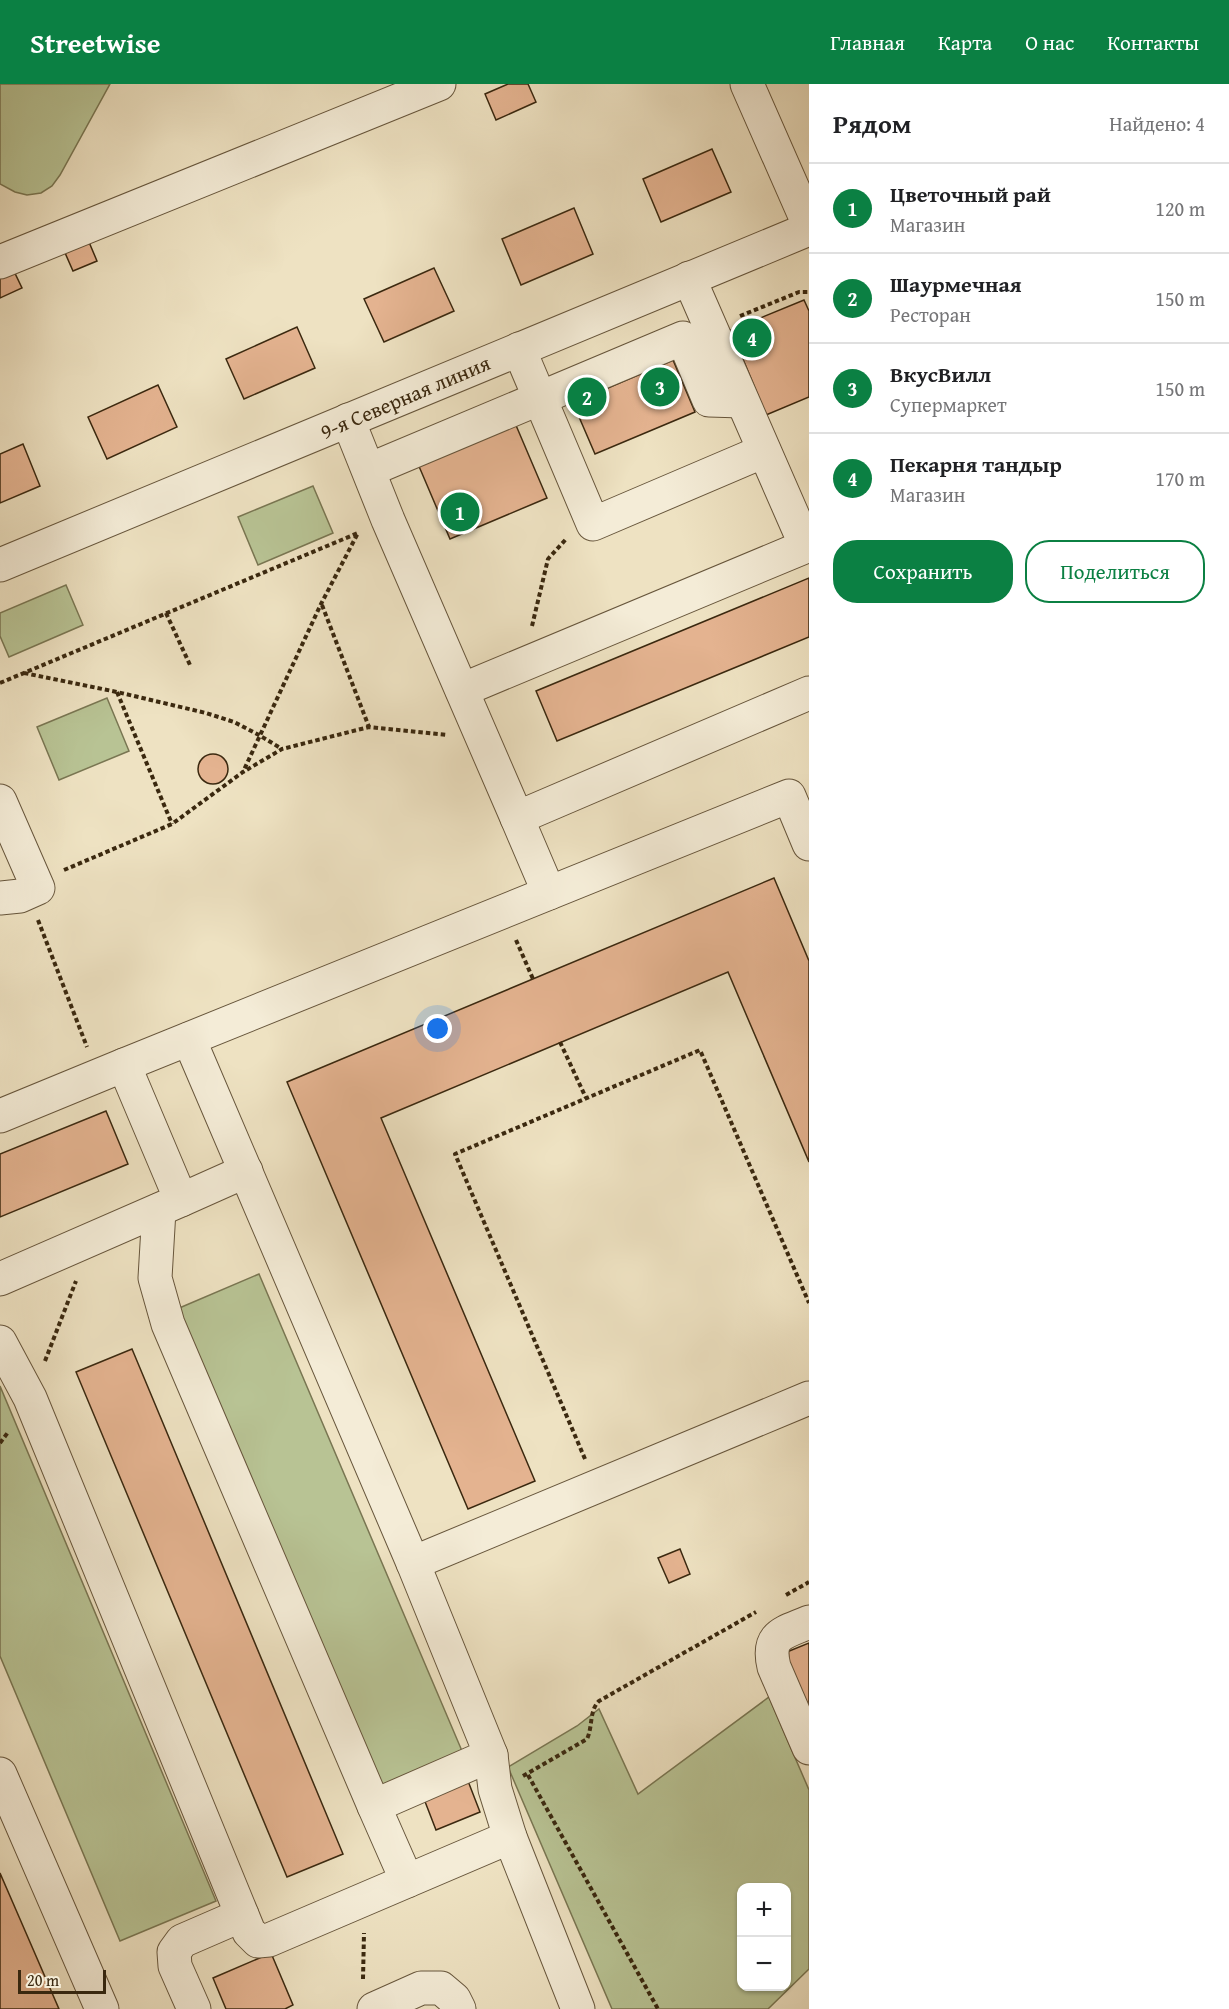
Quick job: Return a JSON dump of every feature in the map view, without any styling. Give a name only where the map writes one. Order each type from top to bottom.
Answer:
[{"type":"street","points":[[0,262],[439,84]]},
{"type":"street","points":[[747,84],[809,227]]},
{"type":"street","name":"9-я Северная линия","points":[[0,565],[809,227]]},
{"type":"street","points":[[462,690],[807,546],[689,278]]},
{"type":"street","points":[[369,470],[683,339],[710,400],[742,401]]},
{"type":"street","points":[[519,349],[593,524],[764,451]]},
{"type":"street","points":[[348,420],[388,520],[549,893]]},
{"type":"street","points":[[517,818],[809,693]]},
{"type":"street","points":[[0,1116],[789,796],[809,844]]},
{"type":"street","points":[[0,801],[36,886],[21,896],[0,898]]},
{"type":"street","points":[[189,1039],[413,1563],[492,1755],[495,1789],[510,1837],[578,2009]]},
{"type":"street","points":[[111,1070],[170,1205],[155,1278],[168,1324],[407,1881]]},
{"type":"street","points":[[0,1279],[246,1171]]},
{"type":"street","points":[[0,1342],[30,1398],[249,1932],[258,1941],[269,1940],[510,1837]]},
{"type":"street","points":[[413,1563],[809,1398]]},
{"type":"street","points":[[809,1622],[779,1635],[770,1653],[809,1748]]},
{"type":"street","points":[[374,1806],[492,1755]]},
{"type":"street","points":[[0,1774],[102,2009]]},
{"type":"street","points":[[194,2009],[175,1966],[174,1952],[182,1941],[242,1915]]},
{"type":"street","points":[[374,2009],[422,1988],[441,1988],[454,1999],[459,2009]]},
{"type":"path","points":[[711,328],[799,292],[809,292]]},
{"type":"path","points":[[523,665],[548,559],[566,538],[593,524]]},
{"type":"path","points":[[0,682],[358,533],[321,604],[243,772]]},
{"type":"path","points":[[321,604],[369,727]]},
{"type":"path","points":[[166,613],[190,665]]},
{"type":"path","points":[[23,673],[117,692],[234,722],[282,749]]},
{"type":"path","points":[[117,692],[172,824]]},
{"type":"path","points":[[111,1070],[33,908],[36,886],[172,824],[243,772],[282,749],[369,727],[483,739]]},
{"type":"path","points":[[504,911],[533,979]]},
{"type":"path","points":[[560,1042],[586,1098]]},
{"type":"path","points":[[597,1487],[455,1154],[700,1050],[809,1303]]},
{"type":"path","points":[[0,1443],[30,1398],[93,1238]]},
{"type":"path","points":[[779,1599],[809,1582]]},
{"type":"path","points":[[521,1777],[587,1738],[591,1730],[592,1711],[598,1701],[759,1611]]},
{"type":"path","points":[[528,1774],[658,2009]]},
{"type":"green space","points":[[0,84],[110,84],[60,175],[52,186],[41,193],[27,195],[0,184]]},
{"type":"green space","points":[[313,486],[333,533],[258,565],[238,517]]},
{"type":"green space","points":[[66,585],[83,625],[9,657],[0,636],[0,613]]},
{"type":"green space","points":[[107,698],[129,751],[59,780],[37,727]]},
{"type":"green space","points":[[259,1274],[465,1758],[382,1793],[177,1309]]},
{"type":"green space","points":[[0,1386],[216,1901],[120,1941],[0,1656]]},
{"type":"green space","points":[[769,1697],[809,1790],[809,1969],[791,1987],[791,1883],[737,1883],[737,1991],[786,1991],[768,2009],[612,2009],[508,1767],[577,1726],[599,1709],[638,1794]]},
{"type":"building","points":[[508,84],[528,84],[536,102],[496,120],[485,94]]},
{"type":"building","points":[[712,149],[731,192],[661,222],[643,179]]},
{"type":"building","points":[[574,208],[593,254],[521,285],[502,239]]},
{"type":"building","points":[[86,235],[97,261],[73,271],[62,246]]},
{"type":"building","points":[[10,263],[22,288],[0,298],[0,268]]},
{"type":"building","points":[[434,268],[454,311],[384,342],[364,299]]},
{"type":"building","points":[[804,300],[809,311],[809,397],[766,415],[731,330]]},
{"type":"building","points":[[297,327],[315,368],[244,399],[226,359]]},
{"type":"building","points":[[673,360],[695,412],[595,454],[573,403]]},
{"type":"building","points":[[158,385],[177,427],[107,459],[88,417]]},
{"type":"building","points":[[515,423],[547,498],[450,539],[418,464]]},
{"type":"building","points":[[23,444],[40,486],[0,503],[0,454]]},
{"type":"building","points":[[809,578],[809,637],[557,741],[536,691]]},
{"type":"building","points":[[213,754],[223,759],[228,769],[223,779],[213,784],[203,779],[198,769],[203,759]]},
{"type":"building","points":[[774,878],[809,961],[809,1162],[728,972],[381,1118],[535,1481],[468,1509],[287,1082]]},
{"type":"building","points":[[106,1111],[128,1164],[0,1217],[0,1154]]},
{"type":"building","points":[[132,1349],[343,1854],[287,1877],[76,1372]]},
{"type":"building","points":[[680,1549],[690,1574],[669,1583],[658,1558]]},
{"type":"building","points":[[809,1643],[809,1716],[782,1654]]},
{"type":"building","points":[[468,1781],[480,1812],[436,1830],[424,1799]]},
{"type":"building","points":[[0,1873],[13,1903],[59,2009],[0,2009]]},
{"type":"building","points":[[271,1953],[293,2005],[285,2009],[226,2009],[213,1978]]},
{"type":"place","name":"Пекарня тандыр","points":[[752,338]]},
{"type":"place","name":"ВкусВилл","points":[[660,387]]},
{"type":"place","name":"Шаурмечная","points":[[587,397]]},
{"type":"place","name":"Цветочный рай","points":[[460,512]]}]
